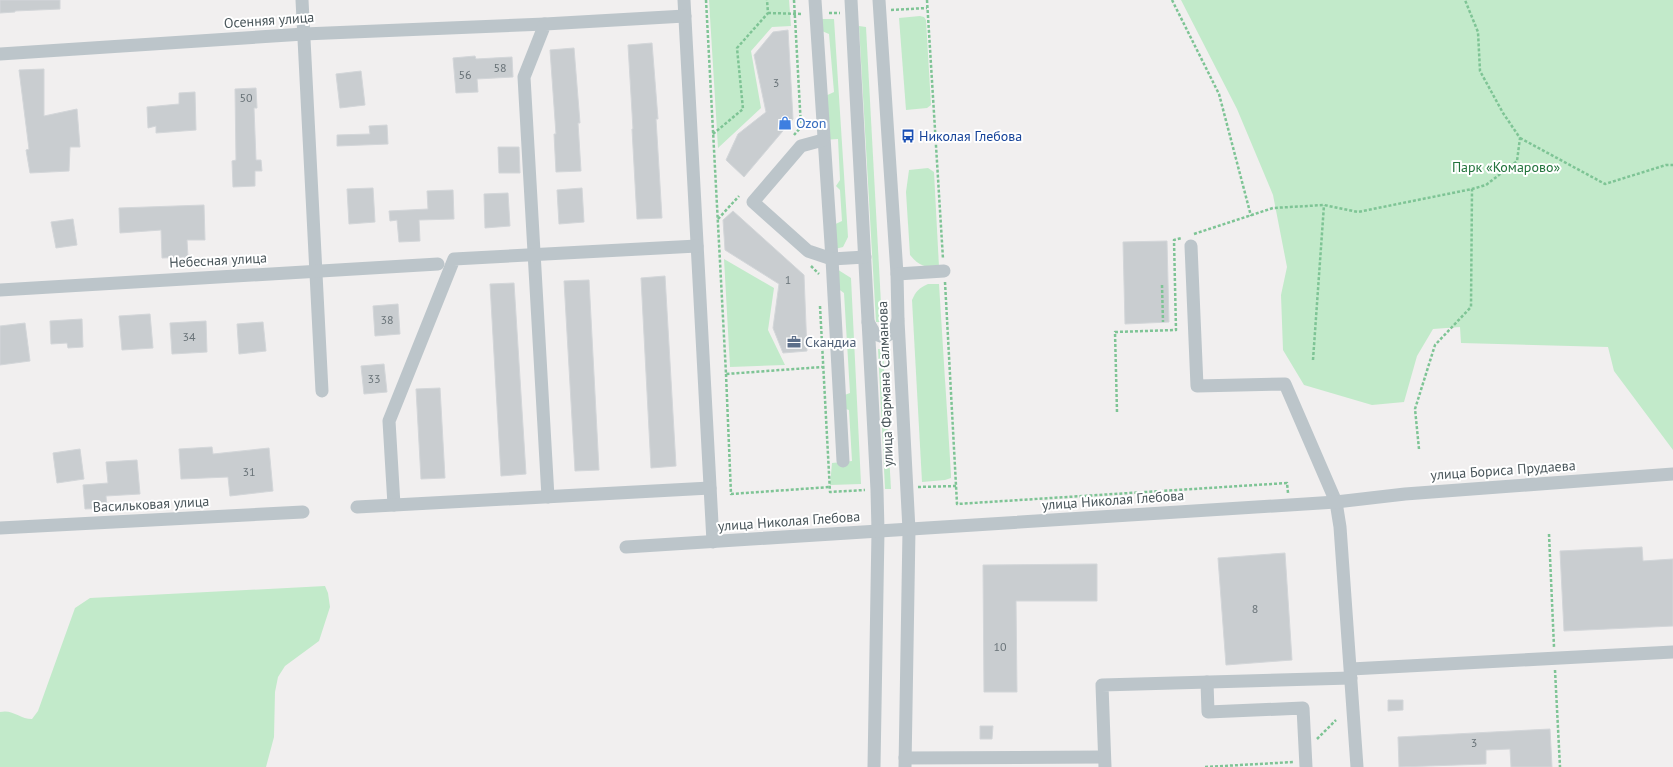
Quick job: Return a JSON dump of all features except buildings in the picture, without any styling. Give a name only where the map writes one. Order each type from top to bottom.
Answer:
[{"type":"street","points":[[302,0],[322,391]]},
{"type":"street","points":[[684,0],[712,542]]},
{"type":"street","points":[[815,0],[832,260],[842,461]]},
{"type":"street","name":"улица Фармана Салманова","points":[[851,0],[866,257],[878,531],[874,767]]},
{"type":"street","name":"улица Фармана Салманова","points":[[879,0],[897,274],[909,530],[905,762]]},
{"type":"street","name":"Осенняя улица","points":[[0,54],[304,34],[543,24],[685,16]]},
{"type":"street","points":[[543,24],[524,77],[548,497]]},
{"type":"street","points":[[823,140],[801,146],[753,202],[808,251],[832,260],[866,257]]},
{"type":"street","points":[[394,505],[389,421],[454,259],[697,246]]},
{"type":"street","points":[[1191,246],[1197,386],[1285,384],[1336,502],[1340,527],[1357,767]]},
{"type":"street","name":"Небесная улица","points":[[0,290],[438,264]]},
{"type":"street","points":[[897,274],[944,271]]},
{"type":"street","points":[[868,322],[875,334],[884,337],[894,332],[898,320]]},
{"type":"street","name":"улица Бориса Прудаева","points":[[1336,502],[1404,494],[1673,474]]},
{"type":"street","points":[[357,507],[710,488]]},
{"type":"street","name":"улица Николая Глебова","points":[[626,547],[1336,502]]},
{"type":"street","name":"Васильковая улица","points":[[0,528],[303,512]]},
{"type":"street","points":[[905,762],[1104,762],[1102,685],[1207,682],[1673,652]]},
{"type":"street","points":[[1207,682],[1208,712],[1303,708],[1306,767]]},
{"type":"path","points":[[706,0],[731,494],[830,487]]},
{"type":"path","points":[[713,134],[743,109],[738,48],[768,13],[767,0]]},
{"type":"path","points":[[927,0],[957,504],[1287,483],[1288,493],[1295,492]]},
{"type":"path","points":[[1172,0],[1219,94],[1251,216]]},
{"type":"path","points":[[1465,0],[1478,32],[1480,71],[1503,113],[1520,138],[1605,184],[1666,165],[1673,165]]},
{"type":"path","points":[[890,10],[927,8]]},
{"type":"path","points":[[768,13],[805,14]]},
{"type":"path","points":[[1117,412],[1115,332],[1176,330],[1174,240],[1273,208],[1324,205],[1358,212],[1486,185],[1517,161],[1520,138]]},
{"type":"path","points":[[1419,449],[1415,409],[1435,345],[1470,306],[1472,189]]},
{"type":"path","points":[[718,219],[739,196]]},
{"type":"path","points":[[1313,360],[1324,205]]},
{"type":"path","points":[[819,274],[819,281]]},
{"type":"path","points":[[1162,285],[1164,322]]},
{"type":"path","points":[[820,301],[822,367],[830,492],[862,490]]},
{"type":"path","points":[[726,374],[822,367]]},
{"type":"path","points":[[912,488],[956,486]]},
{"type":"path","points":[[1205,767],[1293,763],[1336,720]]},
{"type":"green space","points":[[709,0],[789,0],[791,26],[772,27],[751,51],[761,108],[718,148]]},
{"type":"green space","name":"Парк «Комарово»","points":[[1181,0],[1673,0],[1673,450],[1614,371],[1608,347],[1461,343],[1460,327],[1433,329],[1417,356],[1404,402],[1372,405],[1304,385],[1283,350],[1281,295],[1287,267],[1273,195],[1237,109]]},
{"type":"green space","points":[[924,17],[926,20],[931,105],[927,108],[906,110],[899,18]]},
{"type":"green space","points":[[816,19],[834,19],[848,237],[843,247],[831,250],[829,227],[842,221],[840,190],[836,186],[840,180],[838,139],[823,140],[821,98],[834,92],[829,34],[817,29]]},
{"type":"green space","points":[[859,26],[866,27],[882,322],[876,322]]},
{"type":"green space","points":[[928,168],[934,172],[939,267],[923,266],[910,255],[906,192],[909,170]]},
{"type":"green space","points":[[724,259],[774,288],[768,330],[785,365],[730,367]]},
{"type":"green space","points":[[832,266],[851,278],[861,484],[830,485],[832,463],[852,461],[849,410],[839,407],[839,397],[850,393],[844,293],[833,285]]},
{"type":"green space","points":[[928,284],[939,284],[951,478],[922,482],[912,300],[918,290]]},
{"type":"green space","points":[[878,349],[883,349],[891,489],[885,489]]},
{"type":"green space","points":[[325,586],[328,593],[330,607],[319,641],[285,666],[278,677],[275,692],[274,737],[266,767],[0,767],[0,712],[5,711],[32,719],[38,711],[75,608],[90,598]]},
{"type":"place","name":"Ozon","points":[[785,123]]},
{"type":"place","name":"Николая Глебова","points":[[908,136]]},
{"type":"place","name":"Скандиа","points":[[794,342]]}]
